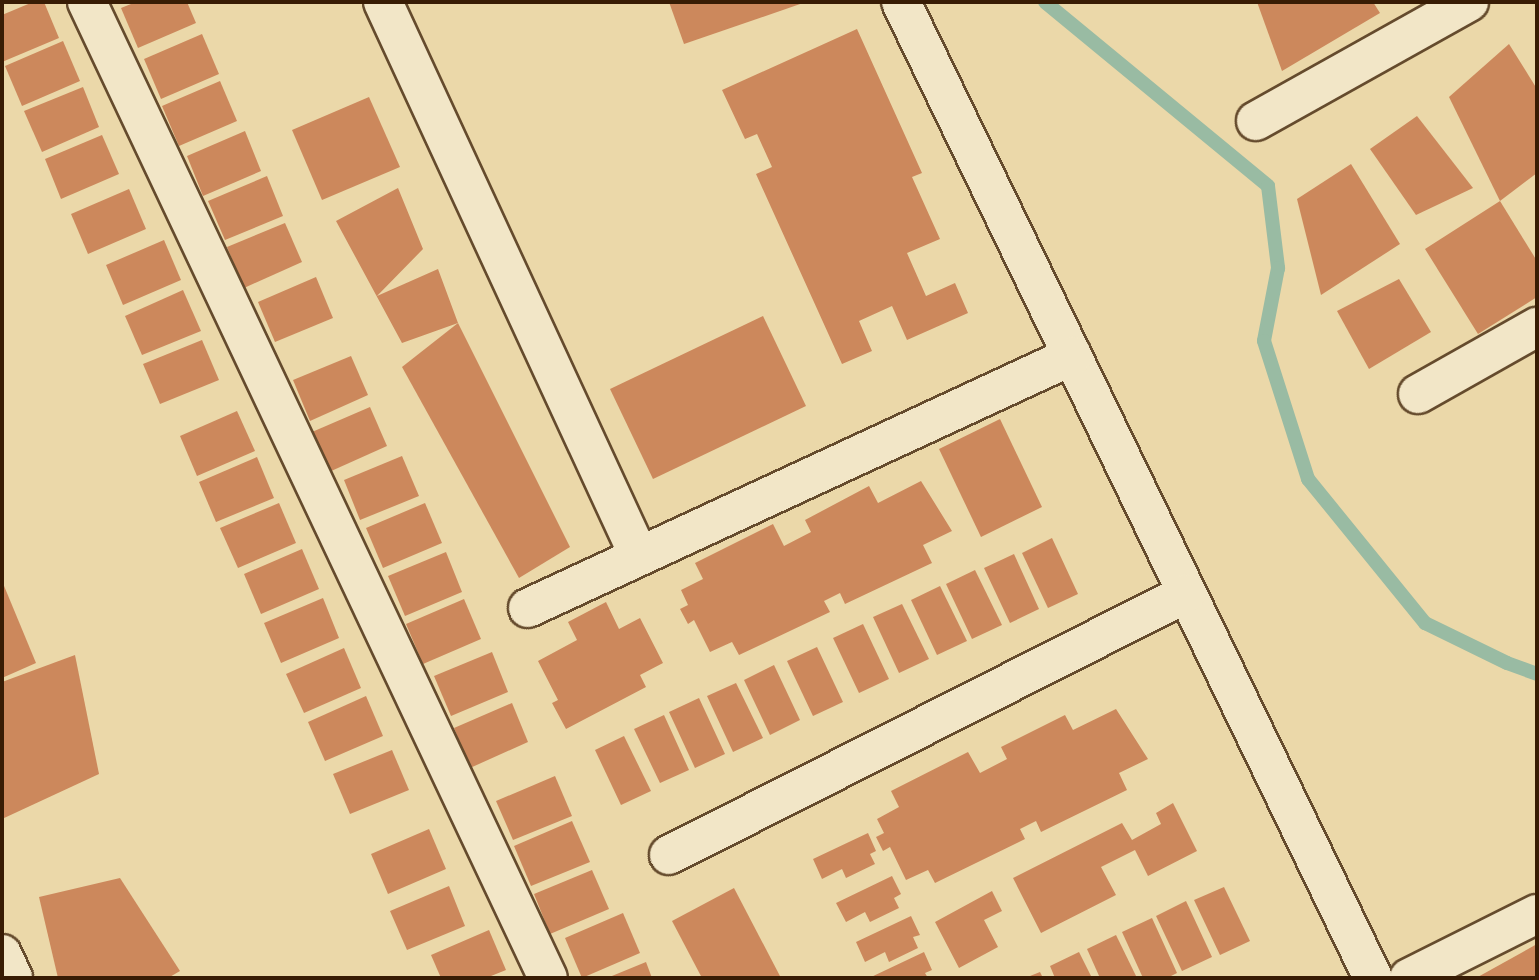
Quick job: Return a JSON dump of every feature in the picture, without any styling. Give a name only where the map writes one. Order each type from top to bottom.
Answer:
[{"type":"street","points":[[87,2],[548,978]]},
{"type":"street","points":[[383,2],[639,556]]},
{"type":"street","points":[[901,2],[1373,978]]},
{"type":"street","points":[[1256,121],[1469,2]]},
{"type":"street","points":[[1418,394],[1537,327]]},
{"type":"street","points":[[528,608],[1072,356]]},
{"type":"street","points":[[669,855],[1187,593]]},
{"type":"street","points":[[1409,978],[1537,914]]},
{"type":"street","points":[[2,954],[13,978]]},
{"type":"building","points":[[33,2],[44,2],[59,38],[2,62],[2,15]]},
{"type":"building","points":[[136,2],[187,2],[196,23],[138,48],[121,8]]},
{"type":"building","points":[[669,2],[806,2],[684,44]]},
{"type":"building","points":[[1257,2],[1373,2],[1380,13],[1282,71]]},
{"type":"building","points":[[857,29],[922,173],[912,177],[940,239],[907,253],[926,296],[955,283],[968,313],[907,340],[892,306],[859,321],[872,351],[842,364],[756,174],[772,167],[757,134],[745,139],[722,90]]},
{"type":"building","points":[[202,34],[219,74],[161,99],[144,59]]},
{"type":"building","points":[[63,41],[80,81],[22,106],[5,66]]},
{"type":"building","points":[[1509,44],[1537,89],[1537,173],[1500,201],[1449,97]]},
{"type":"building","points":[[220,81],[237,121],[179,146],[162,106]]},
{"type":"building","points":[[83,87],[99,127],[42,152],[24,111]]},
{"type":"building","points":[[369,97],[400,167],[322,200],[292,130]]},
{"type":"building","points":[[1417,116],[1473,188],[1416,215],[1370,149]]},
{"type":"building","points":[[245,131],[261,171],[203,196],[187,156]]},
{"type":"building","points":[[102,135],[119,174],[61,199],[45,159]]},
{"type":"building","points":[[1351,164],[1400,244],[1321,295],[1297,199]]},
{"type":"building","points":[[267,176],[283,216],[225,240],[208,201]]},
{"type":"building","points":[[398,188],[423,249],[377,296],[438,269],[458,323],[402,343],[336,221]]},
{"type":"building","points":[[129,189],[146,229],[88,254],[71,214]]},
{"type":"building","points":[[1500,201],[1537,261],[1537,297],[1478,334],[1425,249]]},
{"type":"building","points":[[285,223],[302,262],[244,288],[227,247]]},
{"type":"building","points":[[164,240],[181,280],[123,305],[106,265]]},
{"type":"building","points":[[316,277],[333,318],[275,342],[258,302]]},
{"type":"building","points":[[1399,279],[1431,332],[1369,369],[1337,311]]},
{"type":"building","points":[[183,290],[201,331],[142,355],[125,316]]},
{"type":"building","points":[[763,316],[806,406],[653,479],[610,389]]},
{"type":"building","points":[[458,323],[570,547],[519,578],[402,367]]},
{"type":"building","points":[[202,340],[219,380],[160,404],[143,364]]},
{"type":"building","points":[[351,356],[368,395],[310,421],[293,380]]},
{"type":"building","points":[[370,407],[387,446],[329,472],[312,432]]},
{"type":"building","points":[[237,411],[255,451],[197,476],[180,436]]},
{"type":"building","points":[[1000,419],[1042,507],[981,537],[939,449]]},
{"type":"building","points":[[402,456],[419,496],[360,520],[344,480]]},
{"type":"building","points":[[257,457],[274,498],[216,522],[199,482]]},
{"type":"building","points":[[921,481],[952,531],[923,545],[932,563],[845,604],[840,593],[824,601],[830,612],[739,655],[732,642],[710,652],[694,620],[688,624],[680,609],[688,605],[681,590],[703,579],[695,563],[773,524],[784,546],[811,532],[805,520],[869,486],[878,503]]},
{"type":"building","points":[[279,503],[296,543],[238,568],[220,528]]},
{"type":"building","points":[[425,503],[442,543],[383,568],[366,528]]},
{"type":"building","points":[[1052,538],[1078,594],[1048,608],[1022,553]]},
{"type":"building","points":[[302,549],[319,589],[261,614],[244,574]]},
{"type":"building","points":[[446,552],[462,592],[405,616],[388,576]]},
{"type":"building","points":[[1014,554],[1039,609],[1010,623],[984,568]]},
{"type":"building","points":[[975,570],[1002,625],[972,639],[946,584]]},
{"type":"building","points":[[2,581],[36,663],[2,678]]},
{"type":"building","points":[[940,586],[967,641],[937,655],[911,600]]},
{"type":"building","points":[[323,598],[339,638],[281,663],[264,623]]},
{"type":"building","points":[[464,599],[481,639],[423,664],[406,624]]},
{"type":"building","points":[[606,602],[619,629],[640,618],[663,663],[640,675],[646,687],[566,729],[552,703],[558,700],[538,661],[577,640],[568,622]]},
{"type":"building","points":[[902,604],[929,659],[899,673],[873,617]]},
{"type":"building","points":[[863,624],[889,679],[859,693],[833,638]]},
{"type":"building","points":[[817,647],[843,702],[813,716],[787,661]]},
{"type":"building","points":[[344,648],[361,688],[304,713],[286,674]]},
{"type":"building","points":[[492,652],[508,692],[451,716],[434,676]]},
{"type":"building","points":[[75,655],[99,774],[2,819],[2,682]]},
{"type":"building","points":[[774,665],[800,720],[770,735],[744,680]]},
{"type":"building","points":[[736,683],[763,738],[733,752],[707,696]]},
{"type":"building","points":[[366,696],[383,736],[325,761],[308,722]]},
{"type":"building","points":[[699,698],[725,754],[695,768],[669,712]]},
{"type":"building","points":[[512,703],[528,742],[470,768],[454,728]]},
{"type":"building","points":[[1116,709],[1148,759],[1119,773],[1127,790],[1041,832],[1036,821],[1020,829],[1025,839],[935,883],[928,870],[906,880],[890,847],[883,851],[876,837],[884,833],[877,819],[899,807],[891,791],[968,752],[980,773],[1007,759],[1001,747],[1065,715],[1073,730]]},
{"type":"building","points":[[664,715],[689,770],[660,783],[634,729]]},
{"type":"building","points":[[624,736],[651,791],[621,805],[595,750]]},
{"type":"building","points":[[392,750],[409,790],[350,814],[333,774]]},
{"type":"building","points":[[555,776],[572,816],[513,840],[496,801]]},
{"type":"building","points":[[1173,803],[1197,851],[1148,876],[1135,850],[1101,867],[1116,895],[1041,933],[1013,878],[1122,823],[1132,840],[1161,824],[1156,813]]},
{"type":"building","points":[[572,821],[590,862],[531,886],[514,846]]},
{"type":"building","points":[[429,829],[446,869],[388,894],[371,854]]},
{"type":"building","points":[[868,833],[876,851],[870,854],[875,864],[846,878],[842,869],[822,879],[813,859]]},
{"type":"building","points":[[592,870],[609,909],[550,934],[534,894]]},
{"type":"building","points":[[892,876],[901,894],[894,898],[899,908],[870,922],[865,912],[846,922],[836,903]]},
{"type":"building","points":[[120,878],[180,971],[168,978],[58,978],[39,897]]},
{"type":"building","points":[[449,886],[465,926],[407,950],[390,911]]},
{"type":"building","points":[[1224,887],[1250,941],[1220,955],[1194,900]]},
{"type":"building","points":[[734,888],[781,978],[702,978],[672,921]]},
{"type":"building","points":[[992,891],[1002,911],[984,920],[998,947],[959,968],[935,922]]},
{"type":"building","points":[[1186,901],[1212,957],[1182,971],[1156,916]]},
{"type":"building","points":[[623,913],[640,953],[582,978],[565,938]]},
{"type":"building","points":[[911,916],[920,935],[913,937],[918,948],[889,962],[885,952],[865,962],[856,942]]},
{"type":"building","points":[[1152,918],[1177,973],[1167,978],[1143,978],[1122,932]]},
{"type":"building","points":[[489,930],[506,970],[486,978],[441,978],[431,955]]},
{"type":"building","points":[[1116,935],[1137,978],[1100,978],[1087,949]]},
{"type":"building","points":[[1537,944],[1537,978],[1476,978]]},
{"type":"building","points":[[924,952],[932,970],[925,973],[928,978],[869,978]]},
{"type":"building","points":[[1079,952],[1092,978],[1055,978],[1050,966]]},
{"type":"building","points":[[646,962],[652,978],[607,978]]},
{"type":"building","points":[[1040,972],[1043,978],[1025,978]]},
{"type":"waterway","points":[[1045,2],[1268,186],[1278,268],[1264,341],[1308,479],[1425,623],[1507,663],[1537,674]]}]
